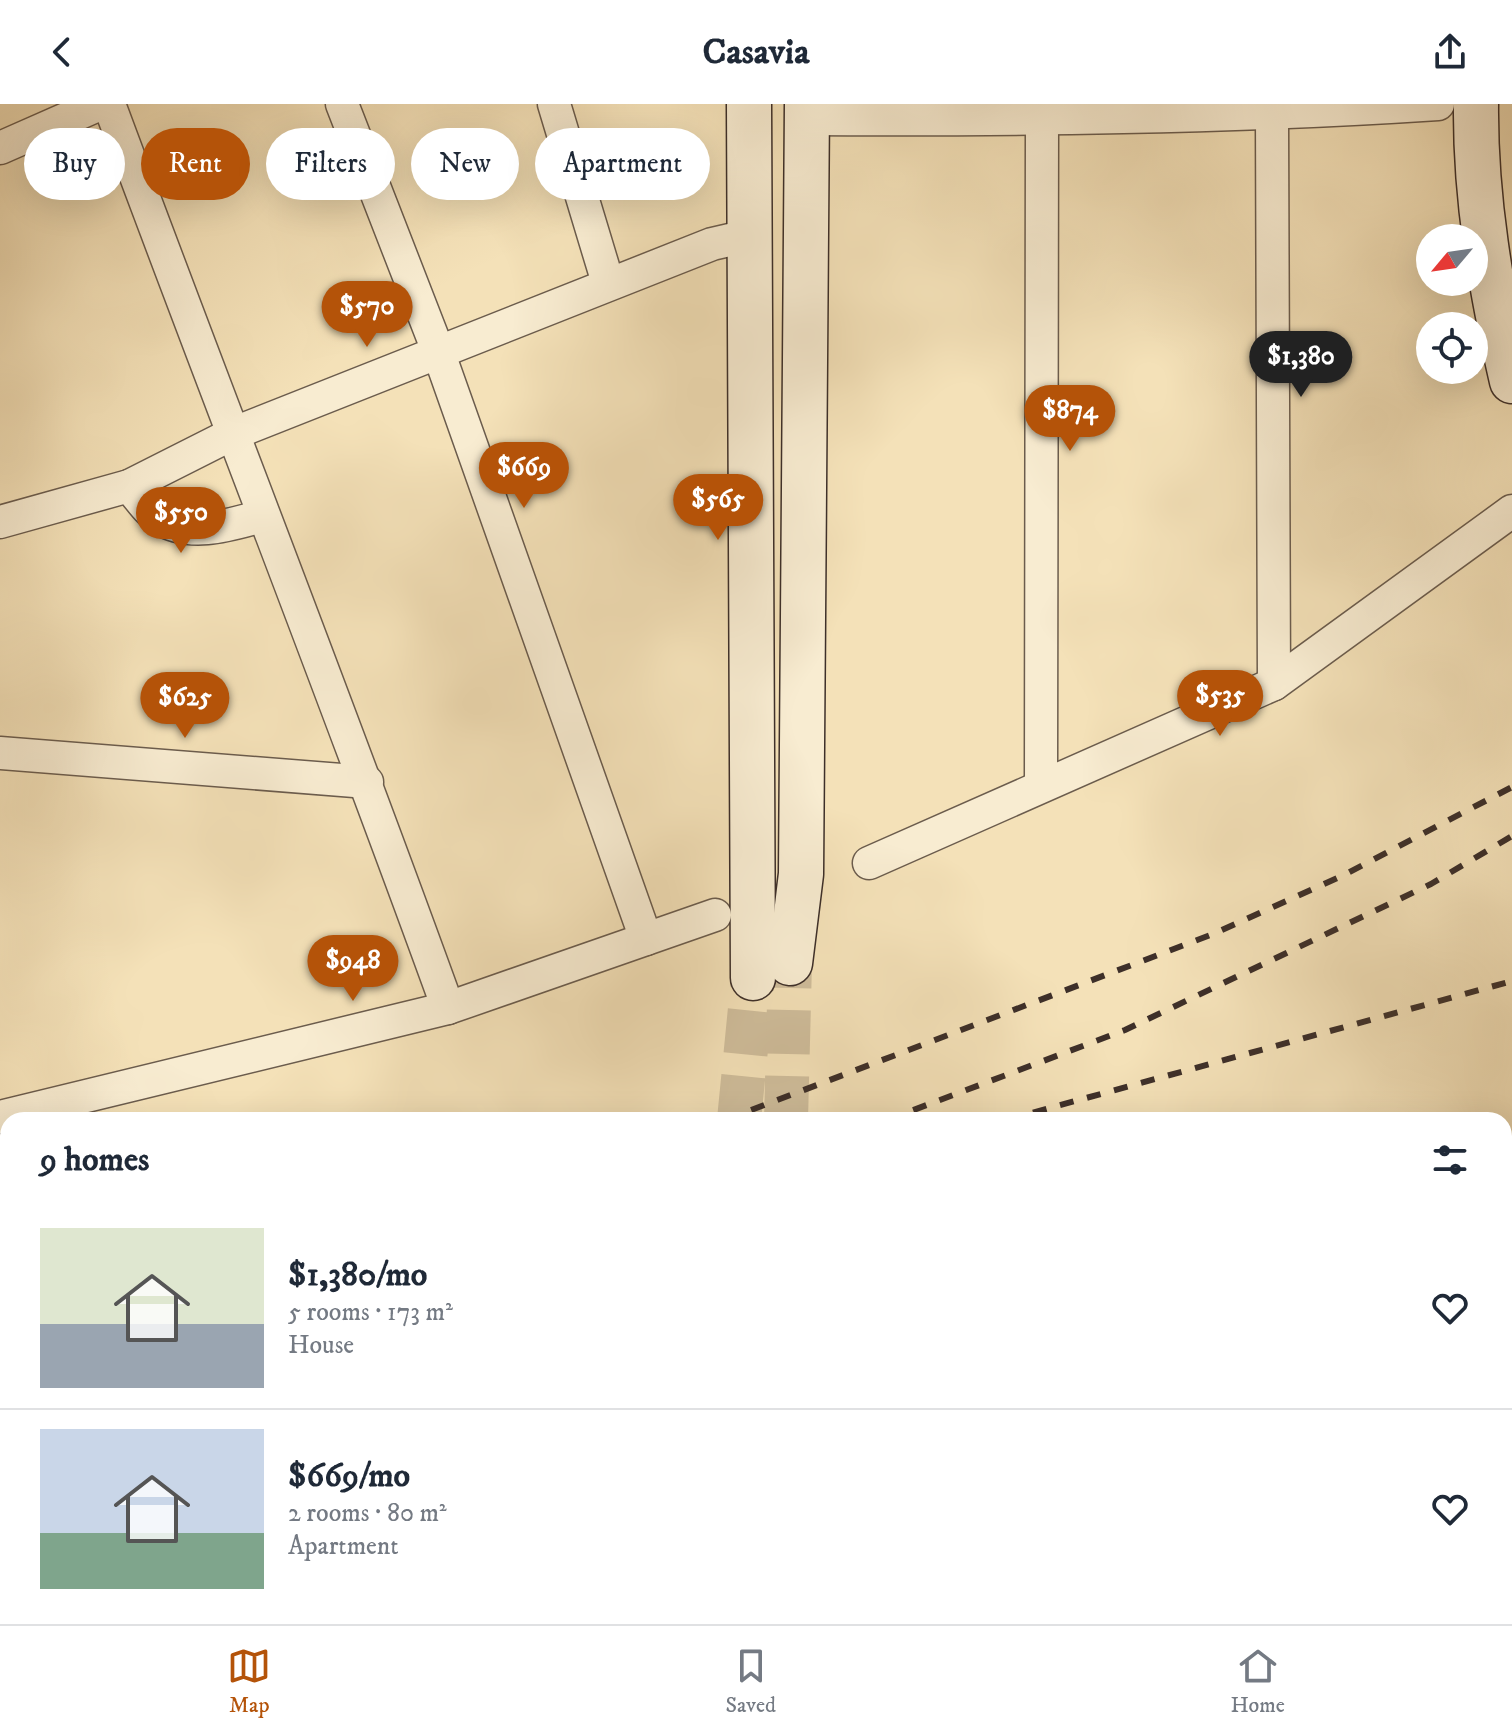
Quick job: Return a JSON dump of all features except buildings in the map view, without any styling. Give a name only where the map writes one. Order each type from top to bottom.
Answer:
[{"type":"street","points":[[0,148],[100,104]]},
{"type":"street","points":[[109,104],[262,516],[367,782],[448,1008]]},
{"type":"street","points":[[342,104],[438,351],[646,939]]},
{"type":"street","points":[[554,104],[608,283]]},
{"type":"street","points":[[749,104],[771,971],[801,874],[807,111],[1042,120],[1272,115],[1438,104]]},
{"type":"street","points":[[1476,104],[1476,164],[1504,302],[1512,381]]},
{"type":"street","points":[[1272,115],[1274,684]]},
{"type":"street","points":[[1041,785],[1042,120]]},
{"type":"street","points":[[0,522],[129,486],[232,434],[608,283],[712,244],[751,235]]},
{"type":"street","points":[[129,486],[158,518],[191,529],[227,525],[262,516]]},
{"type":"street","points":[[869,863],[1274,684],[1512,511]]},
{"type":"street","points":[[0,753],[367,782]]},
{"type":"street","points":[[21,1112],[448,1008],[715,915]]},
{"type":"tunnel","points":[[786,1112],[790,963]]},
{"type":"tunnel","points":[[740,1112],[753,978]]},
{"type":"railway","points":[[746,1112],[1213,934],[1344,875],[1512,787]]},
{"type":"railway","points":[[908,1112],[1125,1030],[1431,884],[1512,836]]},
{"type":"railway","points":[[1035,1112],[1512,981]]}]
